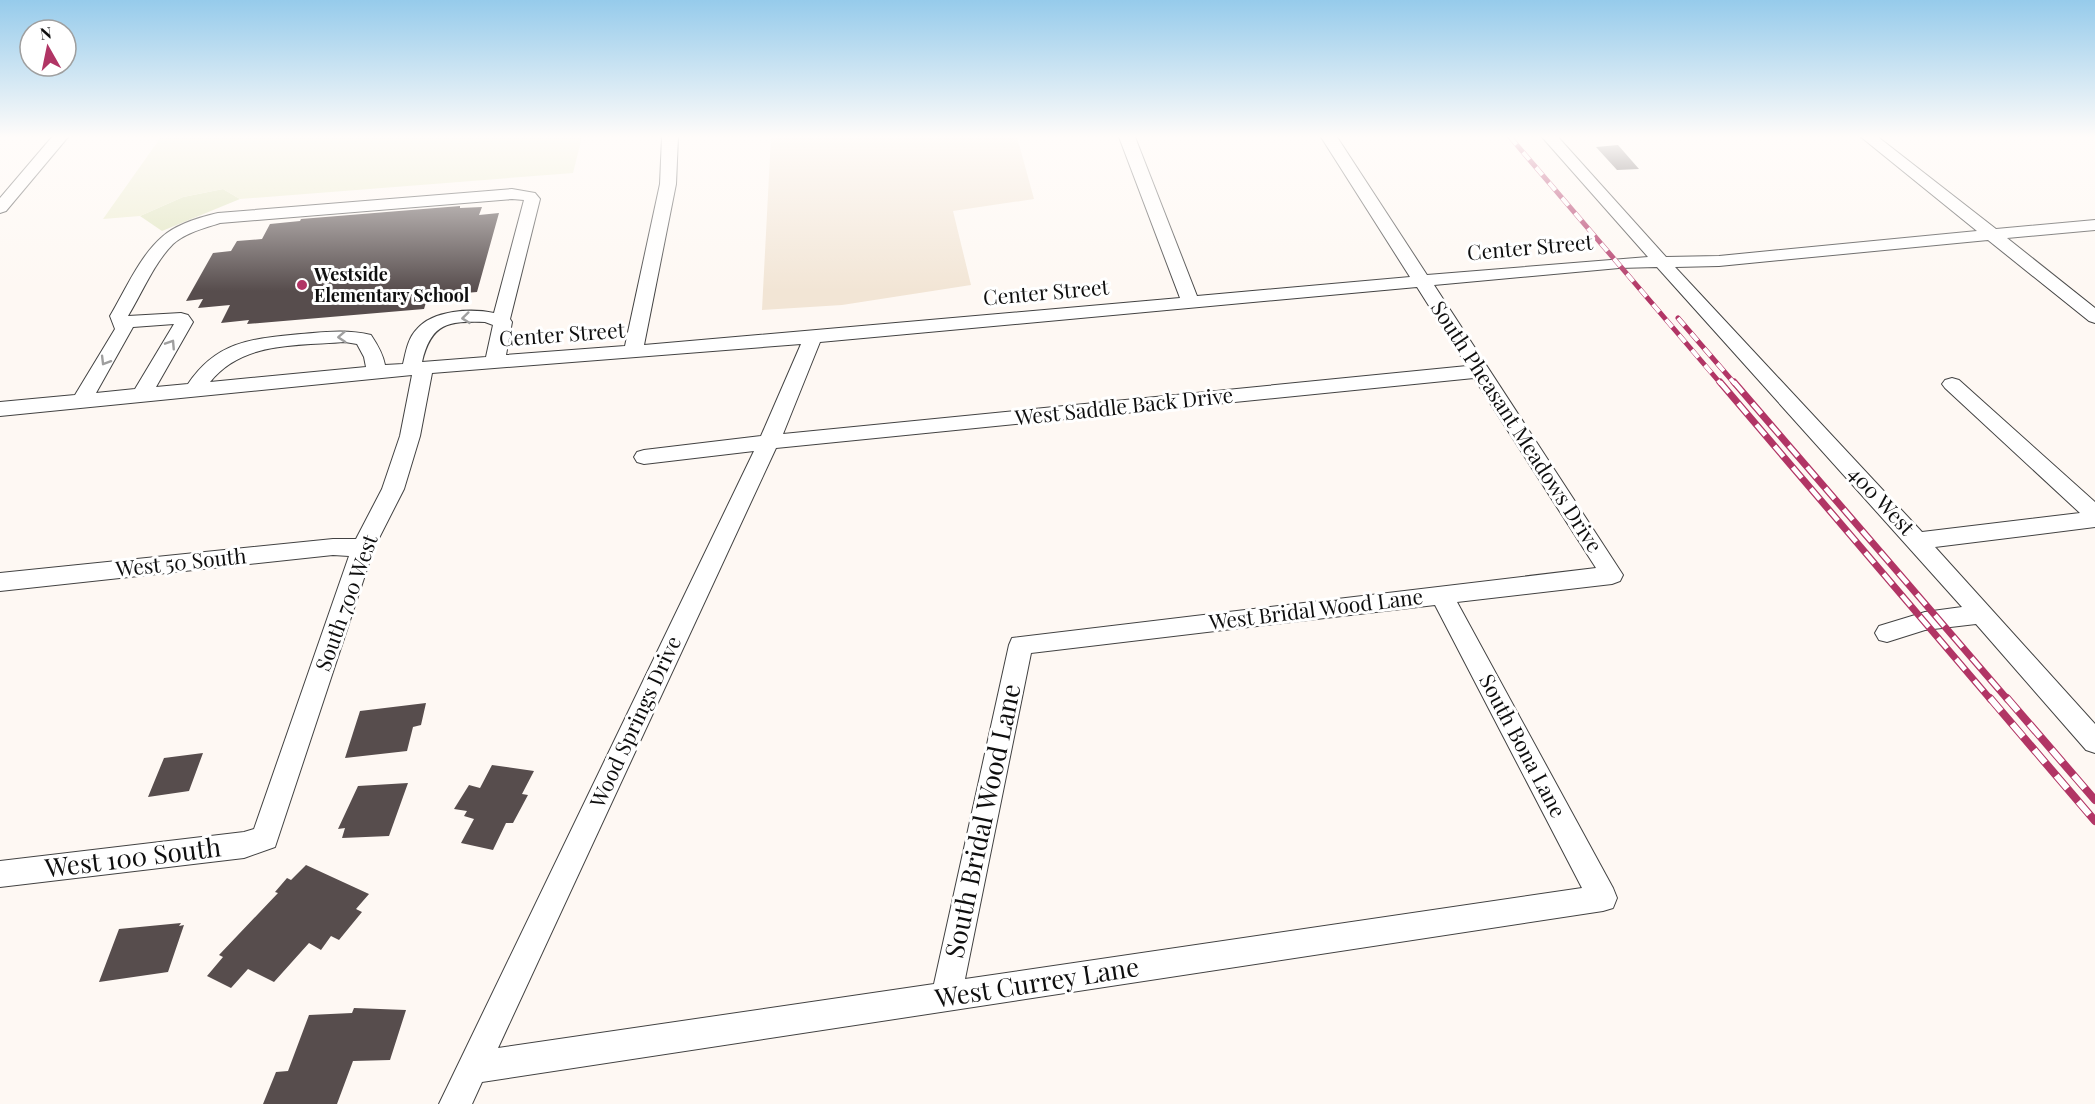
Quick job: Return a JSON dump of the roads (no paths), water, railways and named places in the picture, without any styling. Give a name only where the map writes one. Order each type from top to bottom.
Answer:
[{"type":"street","points":[[0,208],[16,189]]},
{"type":"street","points":[[633,352],[667,189]]},
{"type":"street","points":[[1147,189],[1191,303]]},
{"type":"street","name":"South Pheasant Meadows Drive","points":[[1362,189],[1612,575]]},
{"type":"street","name":"400 West","points":[[1596,189],[1917,541],[2095,742]]},
{"type":"street","points":[[1933,189],[2095,317]]},
{"type":"street","points":[[82,400],[124,329],[120,323],[120,315],[162,247],[178,234],[205,222],[238,215],[512,194],[529,196],[532,199],[501,320],[503,322],[495,362]]},
{"type":"street","name":"Center Street","points":[[0,409],[417,368],[813,337],[1619,263],[1663,264],[1719,261],[2095,225]]},
{"type":"street","name":"South 700 West","points":[[265,838],[363,548],[393,489],[410,436],[422,334],[434,323],[480,316],[501,320]]},
{"type":"street","points":[[120,323],[169,318],[181,319],[184,322],[142,394]]},
{"type":"street","points":[[194,390],[206,370],[237,350],[251,345],[310,339],[353,336],[364,339],[374,357],[376,373]]},
{"type":"street","name":"Wood Springs Drive","points":[[454,1104],[769,442],[813,337]]},
{"type":"street","name":"West Saddle Back Drive","points":[[644,457],[769,442],[1479,371]]},
{"type":"street","points":[[1952,384],[2095,513]]},
{"type":"street","points":[[1917,541],[2095,519]]},
{"type":"street","name":"West 50 South","points":[[0,582],[333,547],[363,548]]},
{"type":"street","name":"West Bridal Wood Lane","points":[[1021,645],[1612,575]]},
{"type":"street","name":"South Bona Lane","points":[[1441,595],[1603,898]]},
{"type":"street","points":[[1887,633],[1924,621],[1982,614]]},
{"type":"street","name":"South Bridal Wood Lane","points":[[946,997],[1021,645]]},
{"type":"street","name":"West 100 South","points":[[0,874],[244,845],[265,838]]},
{"type":"street","name":"West Currey Lane","points":[[471,1068],[1603,898]]},
{"type":"railway","points":[[1554,189],[1721,384]]},
{"type":"railway","points":[[1678,318],[1735,384]]},
{"type":"railway","points":[[1720,382],[1991,700]]},
{"type":"railway","points":[[1734,382],[2008,700]]},
{"type":"railway","points":[[1990,698],[2095,821]]},
{"type":"railway","points":[[2007,698],[2095,800]]},
{"type":"place","name":"Westside Elementary School","points":[[302,285]]}]
